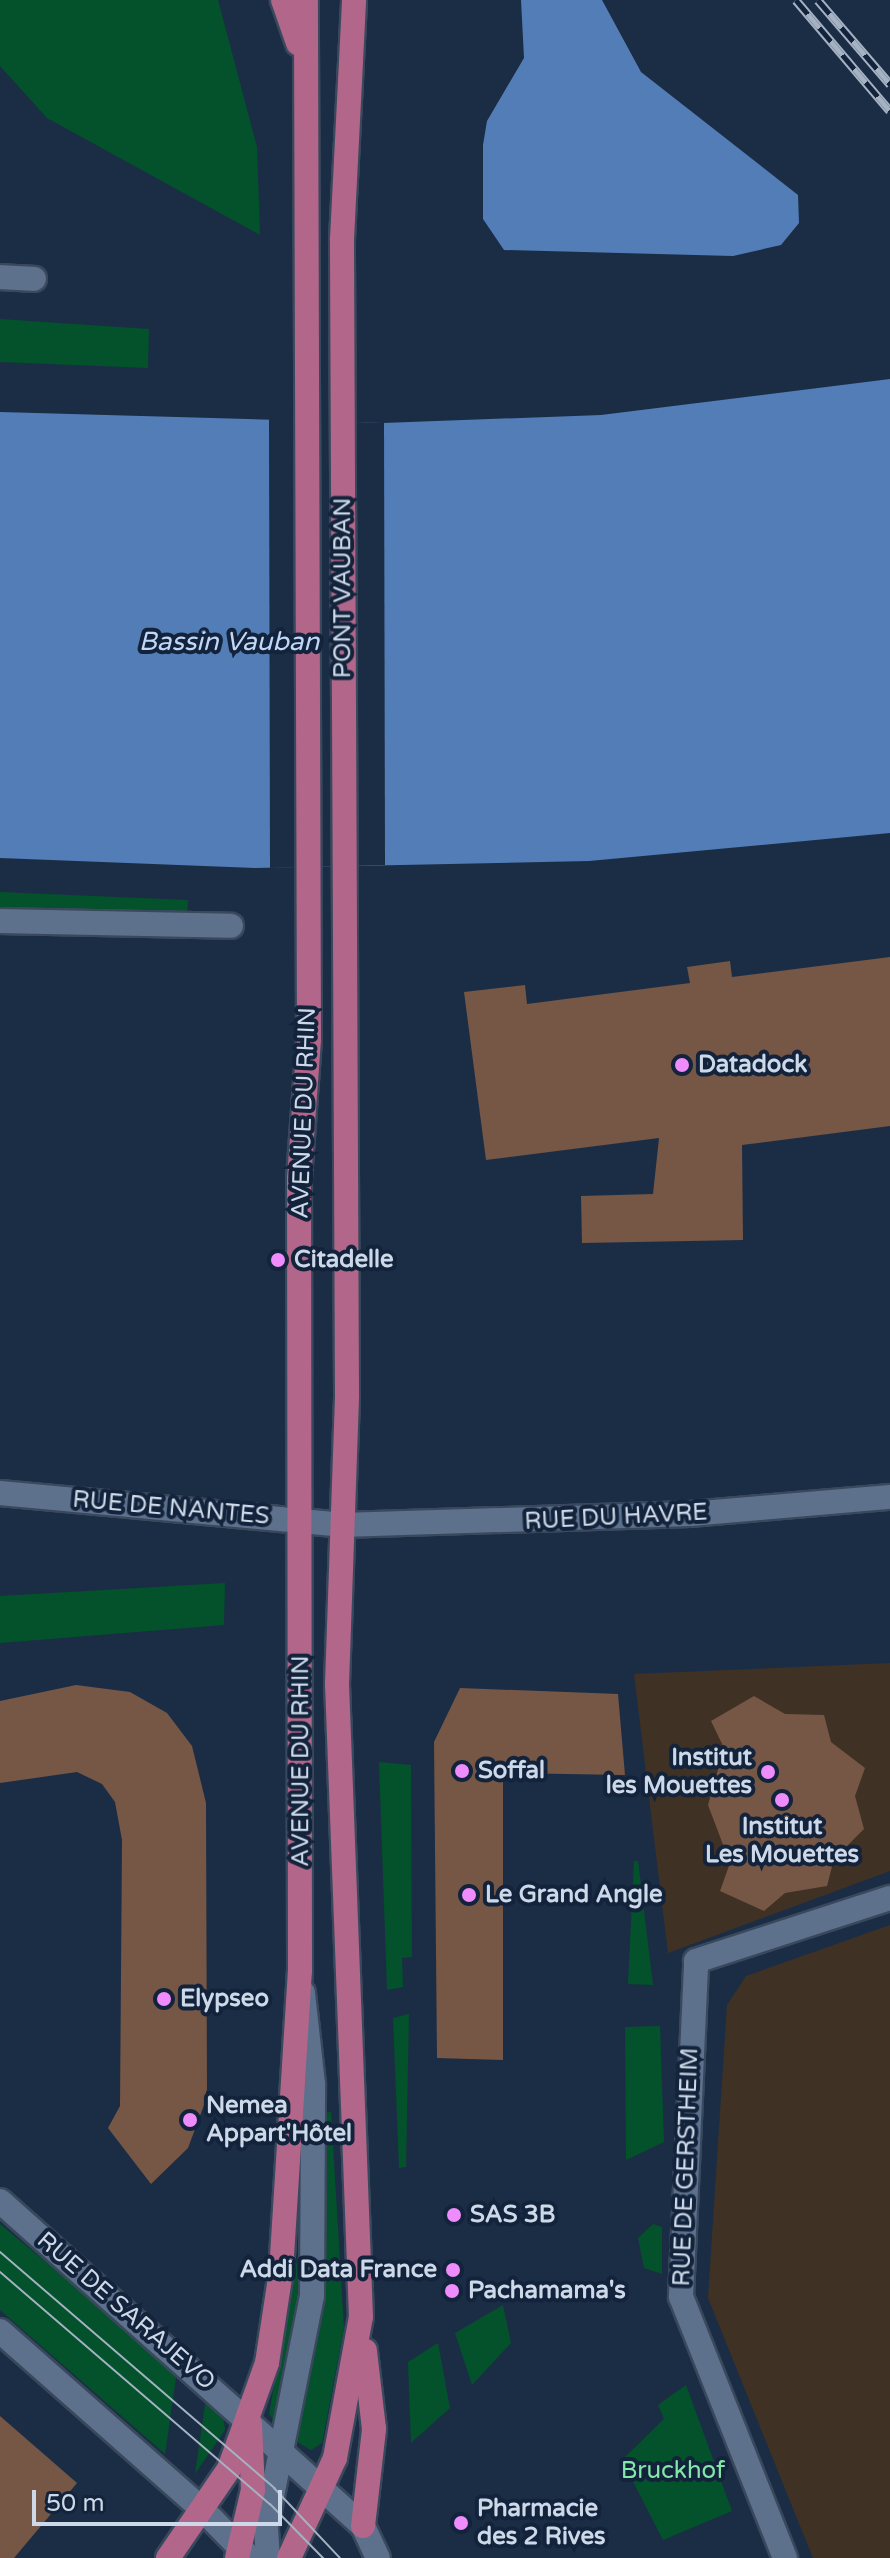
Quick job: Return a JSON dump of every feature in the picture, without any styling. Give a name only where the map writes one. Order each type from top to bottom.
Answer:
[{"type":"main road","points":[[283,0],[305,66]]},
{"type":"main road","points":[[305,66],[306,0]]},
{"type":"main road","name":"PONT VAUBAN","points":[[344,936],[342,239],[354,0]]},
{"type":"main road","name":"PONT VAUBAN","points":[[305,66],[308,936]]},
{"type":"main road","name":"AVENUE DU RHIN","points":[[168,2558],[204,2511],[250,2424],[281,2272],[300,1971],[302,1521],[299,1179],[308,936]]},
{"type":"main road","name":"AVENUE DU RHIN","points":[[289,2558],[323,2491],[344,2423],[361,2317],[337,1684],[342,1525],[344,936]]},
{"type":"main road","points":[[361,2317],[374,2429],[363,2526]]},
{"type":"main road","points":[[243,2555],[254,2481],[250,2424]]},
{"type":"street","points":[[0,277],[34,279]]},
{"type":"street","points":[[0,921],[231,926]]},
{"type":"street","name":"RUE DE NANTES","points":[[0,1493],[342,1525]]},
{"type":"street","name":"RUE DU HAVRE","points":[[342,1525],[690,1514],[890,1497]]},
{"type":"street","name":"RUE DE GERSTHEIM","points":[[785,2558],[681,2297],[696,1961],[890,1898]]},
{"type":"street","points":[[268,2558],[281,2452],[312,2296],[313,2084],[300,1971]]},
{"type":"street","name":"RUE DE SARAJEVO","points":[[0,2201],[363,2526]]},
{"type":"street","points":[[0,2331],[204,2511],[243,2555]]},
{"type":"street","points":[[363,2526],[378,2558]]},
{"type":"shaded area","name":"Institut les Mouettes","points":[[890,1663],[890,1871],[668,1953],[634,1674]]},
{"type":"shaded area","points":[[890,1925],[890,2558],[813,2558],[708,2298],[727,2005],[746,1976]]},
{"type":"green space","points":[[0,0],[218,0],[257,147],[260,235],[47,118],[0,66]]},
{"type":"green space","points":[[0,319],[149,329],[148,368],[0,362]]},
{"type":"green space","points":[[0,892],[188,900],[187,921],[0,915]]},
{"type":"green space","points":[[225,1583],[224,1625],[0,1643],[0,1596]]},
{"type":"green space","points":[[379,1762],[411,1765],[412,1957],[402,1958],[403,1987],[387,1990]]},
{"type":"green space","points":[[634,1861],[638,1861],[653,1985],[628,1984]]},
{"type":"green space","points":[[409,2014],[406,2167],[399,2168],[393,2018]]},
{"type":"green space","points":[[660,2026],[664,2142],[626,2160],[625,2027]]},
{"type":"green space","points":[[331,2112],[344,2328],[322,2443],[311,2450],[294,2440],[324,2250],[323,2113]]},
{"type":"green space","points":[[0,2224],[177,2371],[165,2454],[0,2310]]},
{"type":"green space","points":[[653,2224],[662,2227],[662,2274],[644,2268],[638,2238]]},
{"type":"green space","points":[[300,2244],[300,2298],[274,2421],[269,2414]]},
{"type":"green space","points":[[503,2305],[511,2343],[472,2385],[455,2333]]},
{"type":"green space","points":[[438,2343],[450,2408],[411,2443],[408,2362]]},
{"type":"green space","name":"Bruckhof","points":[[686,2385],[732,2511],[663,2540],[622,2460],[664,2419],[658,2405]]},
{"type":"green space","points":[[206,2398],[222,2407],[225,2430],[195,2474]]},
{"type":"water","points":[[521,0],[602,0],[641,72],[798,195],[799,223],[781,245],[733,256],[504,250],[483,219],[483,145],[487,121],[524,58]]},
{"type":"water","name":"Bassin Vauban","points":[[890,379],[890,833],[589,861],[255,868],[0,858],[0,412],[383,423],[601,415]]},
{"type":"pier","points":[[269,419],[384,423],[385,865],[270,868]]},
{"type":"building","name":"Datadock","points":[[890,957],[890,1126],[742,1145],[743,1240],[582,1243],[581,1196],[653,1194],[659,1138],[486,1160],[464,992],[525,985],[527,1004],[690,983],[687,967],[730,961],[732,977]]},
{"type":"building","name":"Elypseo","points":[[76,1685],[130,1692],[167,1713],[192,1746],[206,1803],[207,2097],[188,2148],[151,2184],[108,2128],[120,2106],[122,1840],[115,1802],[102,1784],[77,1772],[0,1783],[0,1701]]},
{"type":"building","name":"Le Grand Angle","points":[[460,1688],[618,1694],[625,1775],[503,1773],[503,2060],[437,2058],[434,1742]]},
{"type":"building","name":"Institut Les Mouettes","points":[[754,1696],[785,1714],[824,1715],[831,1742],[865,1768],[855,1796],[864,1829],[834,1859],[827,1886],[785,1893],[764,1911],[720,1891],[730,1863],[708,1805],[724,1748],[711,1721]]},
{"type":"building","points":[[0,2416],[77,2483],[14,2558],[0,2558]]},
{"type":"tram line","points":[[0,2252],[274,2488],[340,2558]]},
{"type":"tram line","points":[[0,2272],[270,2504],[323,2558]]},
{"type":"railway","points":[[796,0],[890,111]]},
{"type":"railway","points":[[818,0],[890,84]]},
{"type":"place","name":"Datadock","points":[[682,1065]]},
{"type":"place","name":"Citadelle","points":[[278,1260]]},
{"type":"place","name":"Soffal","points":[[462,1771]]},
{"type":"place","name":"Institut les Mouettes","points":[[768,1772]]},
{"type":"place","name":"Institut Les Mouettes","points":[[782,1800]]},
{"type":"place","name":"Le Grand Angle","points":[[469,1895]]},
{"type":"place","name":"Elypseo","points":[[164,1999]]},
{"type":"place","name":"Nemea Appart'Hôtel","points":[[190,2120]]},
{"type":"place","name":"SAS 3B","points":[[454,2215]]},
{"type":"place","name":"Addi Data France","points":[[453,2270]]},
{"type":"place","name":"Pachamama's","points":[[452,2291]]},
{"type":"place","name":"Pharmacie des 2 Rives","points":[[461,2523]]}]
